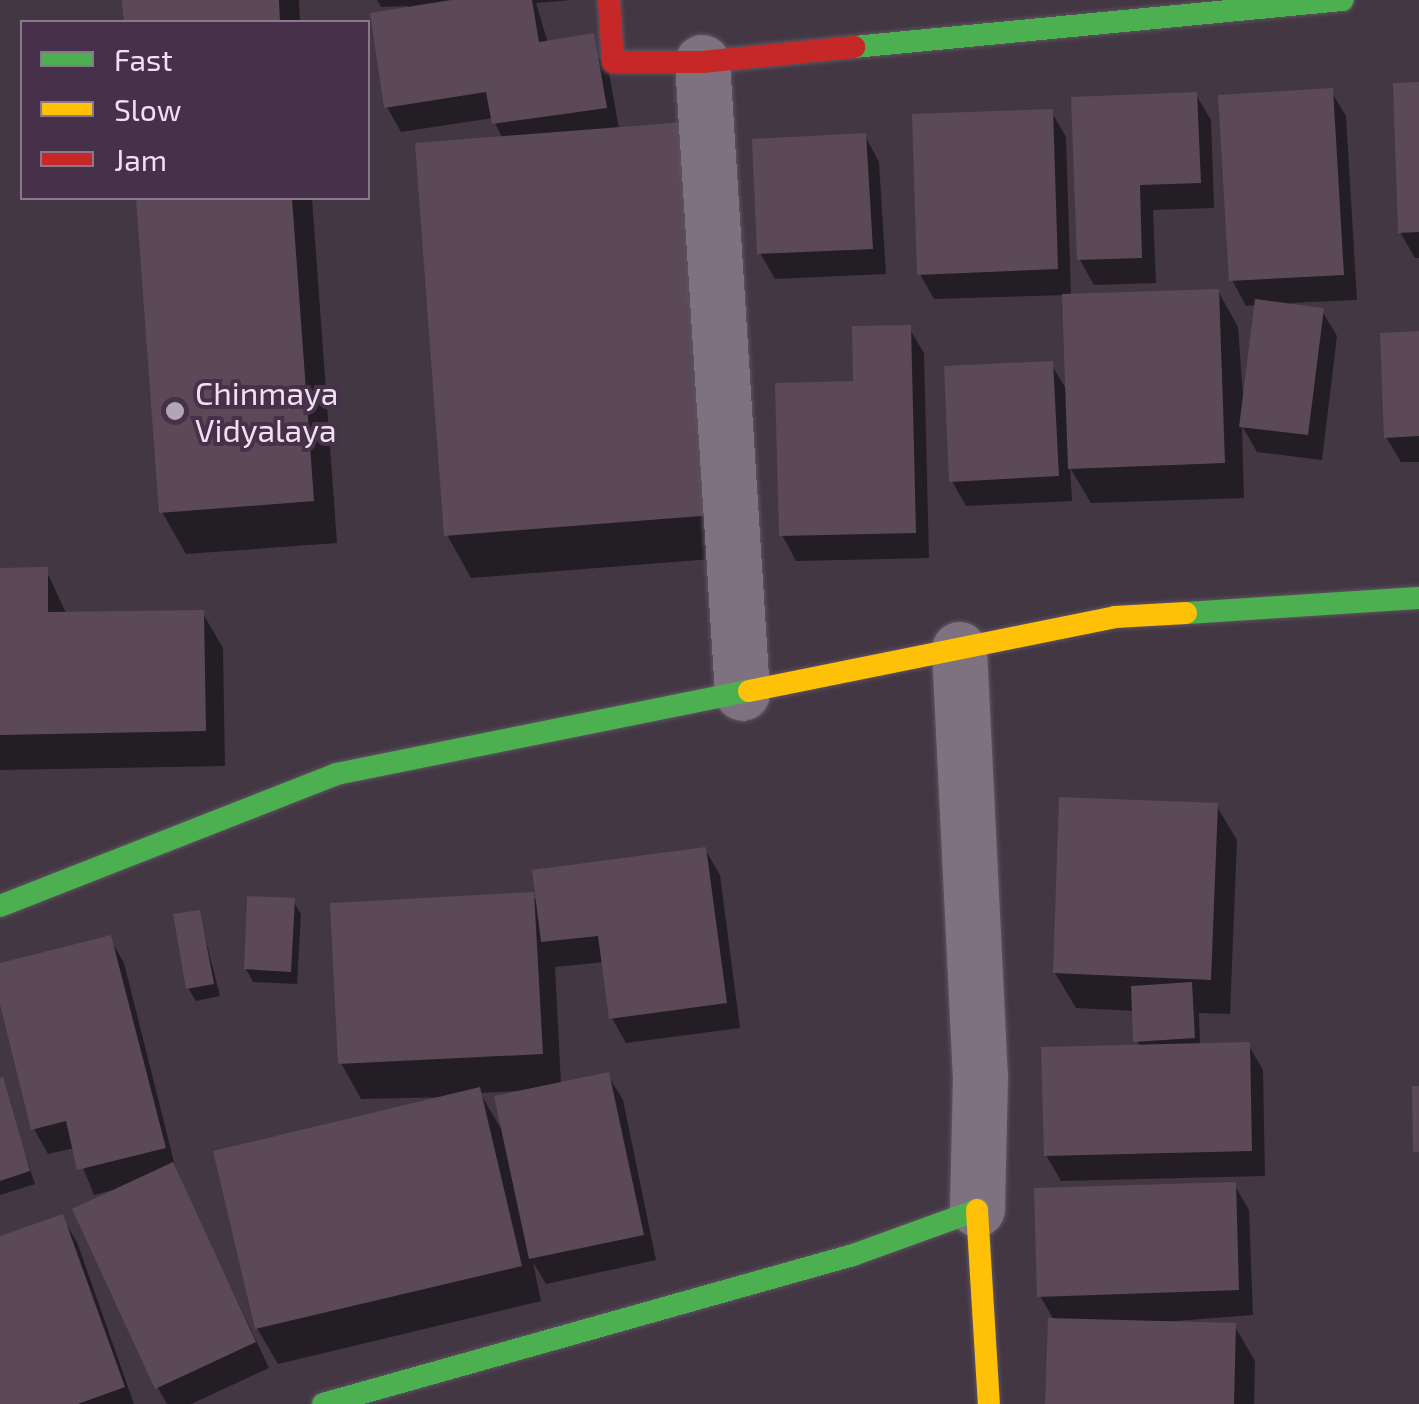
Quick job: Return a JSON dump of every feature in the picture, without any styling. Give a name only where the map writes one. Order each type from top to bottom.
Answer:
[{"type":"street","points":[[608,0],[613,62],[702,62],[1343,0]]},
{"type":"street","points":[[702,62],[742,692]]},
{"type":"street","points":[[0,906],[336,774],[1116,618],[1419,598]]},
{"type":"street","points":[[960,648],[980,1076],[977,1209],[989,1404]]},
{"type":"street","points":[[323,1404],[853,1256],[977,1209]]},
{"type":"building","points":[[122,0],[279,0],[280,20],[124,20]]},
{"type":"building","points":[[451,0],[532,0],[539,42],[594,33],[607,108],[492,124],[486,92],[384,108],[370,13]]},
{"type":"building","points":[[1419,82],[1419,232],[1398,233],[1393,83]]},
{"type":"building","points":[[1333,88],[1344,275],[1229,281],[1218,95]]},
{"type":"building","points":[[1197,92],[1201,183],[1140,185],[1142,258],[1077,260],[1071,97]]},
{"type":"building","points":[[1053,109],[1058,269],[917,275],[912,114]]},
{"type":"building","points":[[685,122],[714,515],[444,536],[415,143]]},
{"type":"building","points":[[866,133],[873,249],[757,254],[752,139]]},
{"type":"building","points":[[136,200],[292,200],[314,501],[159,513]]},
{"type":"building","points":[[1219,289],[1225,463],[1068,469],[1062,294]]},
{"type":"building","points":[[1255,299],[1324,308],[1308,435],[1239,427]]},
{"type":"building","points":[[911,325],[916,533],[779,536],[775,383],[853,381],[852,326]]},
{"type":"building","points":[[1419,331],[1419,436],[1384,438],[1380,333]]},
{"type":"building","points":[[1053,361],[1059,476],[949,482],[944,366]]},
{"type":"building","points":[[48,567],[48,612],[204,610],[206,731],[0,735],[0,568]]},
{"type":"building","points":[[1059,797],[1218,803],[1211,980],[1053,973]]},
{"type":"building","points":[[706,847],[727,1003],[609,1019],[598,936],[541,942],[532,870]]},
{"type":"building","points":[[534,892],[543,1054],[338,1064],[330,903]]},
{"type":"building","points":[[247,896],[295,898],[291,972],[244,969]]},
{"type":"building","points":[[200,910],[214,984],[186,989],[173,914]]},
{"type":"building","points":[[111,935],[166,1148],[77,1170],[66,1121],[31,1130],[0,1004],[0,963]]},
{"type":"building","points":[[1192,982],[1195,1038],[1133,1042],[1131,986]]},
{"type":"building","points":[[1250,1042],[1252,1151],[1044,1156],[1041,1047]]},
{"type":"building","points":[[609,1072],[644,1235],[529,1259],[494,1096]]},
{"type":"building","points":[[3,1077],[30,1171],[0,1181],[0,1078]]},
{"type":"building","points":[[1412,1086],[1419,1086],[1419,1152],[1413,1152]]},
{"type":"building","points":[[480,1087],[522,1266],[255,1329],[213,1151]]},
{"type":"building","points":[[173,1162],[256,1342],[155,1389],[72,1209]]},
{"type":"building","points":[[1236,1182],[1239,1290],[1037,1297],[1034,1188]]},
{"type":"building","points":[[63,1214],[125,1387],[78,1404],[0,1404],[0,1236]]},
{"type":"building","points":[[1048,1318],[1236,1323],[1234,1404],[1045,1404]]},
{"type":"traffic: fast","points":[[854,47],[1343,0]]},
{"type":"traffic: fast","points":[[1186,613],[1419,598]]},
{"type":"traffic: fast","points":[[0,906],[336,774],[749,691]]},
{"type":"traffic: fast","points":[[323,1404],[853,1255],[977,1210]]},
{"type":"traffic: slow","points":[[749,691],[1115,617],[1186,613]]},
{"type":"traffic: slow","points":[[977,1210],[989,1404]]},
{"type":"traffic: jam","points":[[609,0],[613,62],[702,62],[854,47]]},
{"type":"place","name":"Chinmaya Vidyalaya","points":[[175,411]]}]
